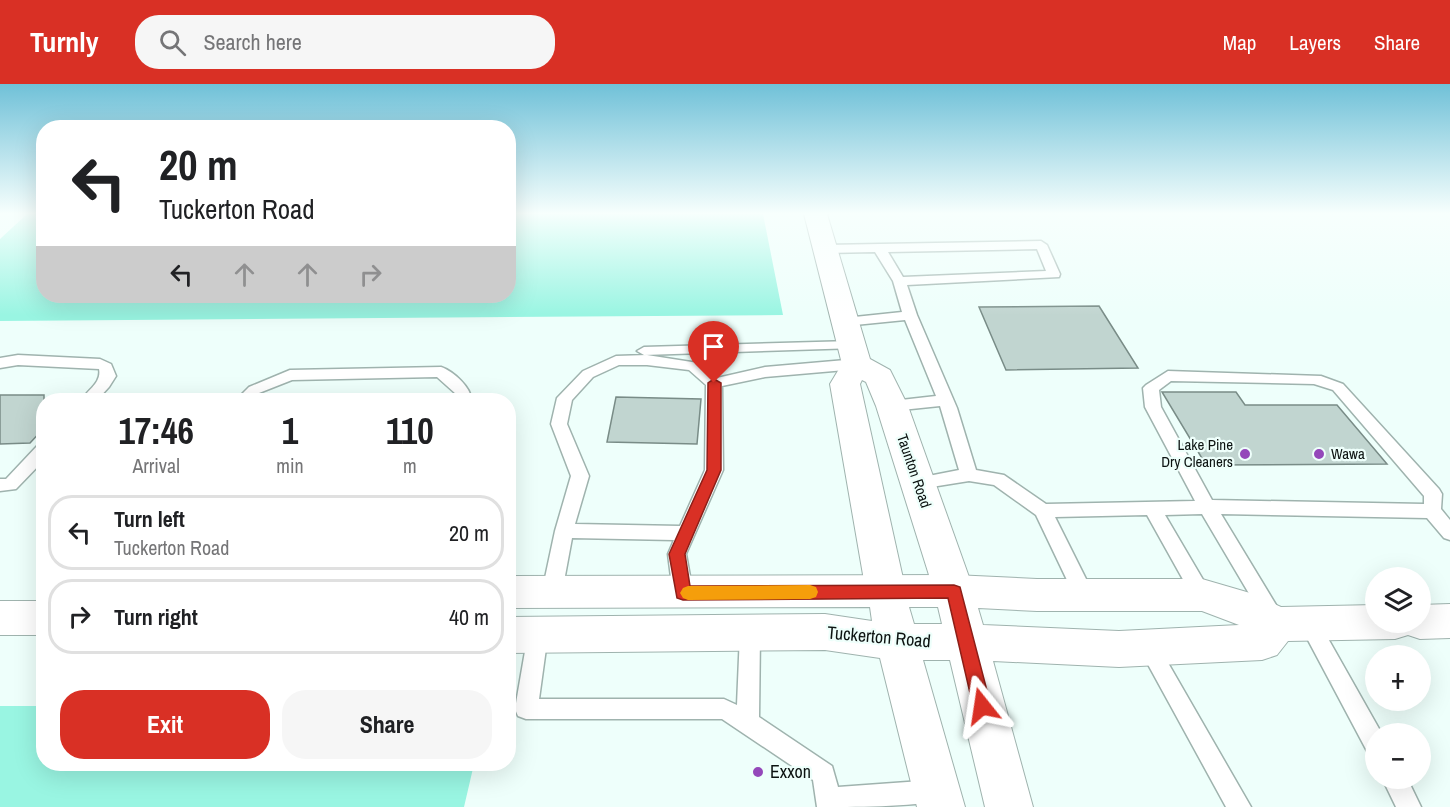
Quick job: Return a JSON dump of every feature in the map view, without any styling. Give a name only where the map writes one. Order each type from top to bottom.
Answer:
[{"type":"main road","points":[[825,249],[851,344],[845,384],[886,592],[911,701],[939,800]]},
{"type":"main road","name":"Taunton Road","points":[[851,344],[879,377],[892,406],[919,483],[954,591],[1009,807]]},
{"type":"main road","points":[[516,592],[954,591],[1202,596],[1294,625],[1365,623]]},
{"type":"main road","points":[[0,618],[36,618]]},
{"type":"main road","points":[[1431,622],[1450,621]]},
{"type":"main road","name":"Tuckerton Road","points":[[523,634],[825,632],[898,642],[1149,648],[1262,642],[1294,625]]},
{"type":"lane","points":[[825,249],[931,248]]},
{"type":"lane","points":[[899,281],[1054,274],[1042,248]]},
{"type":"lane","points":[[880,249],[899,281],[910,315],[945,400],[969,475]]},
{"type":"lane","points":[[714,383],[765,372],[851,344],[910,315]]},
{"type":"lane","points":[[597,370],[605,354],[622,351],[851,344]]},
{"type":"lane","points":[[0,363],[18,360],[100,364],[107,369],[108,376],[96,393]]},
{"type":"lane","points":[[552,592],[564,531],[580,476],[559,424],[565,398],[588,374],[616,361],[647,360],[693,366],[714,383]]},
{"type":"lane","points":[[251,393],[290,375],[441,372],[464,393]]},
{"type":"lane","points":[[1365,729],[1294,625],[1207,507],[1153,407],[1151,388],[1168,376],[1316,379],[1338,387],[1433,494],[1432,512],[1450,533]]},
{"type":"lane","points":[[683,593],[677,554],[714,470],[714,383]]},
{"type":"lane","points":[[892,406],[945,400]]},
{"type":"lane","points":[[5,485],[36,456]]},
{"type":"lane","points":[[919,483],[969,475],[998,479],[1043,511],[1084,595]]},
{"type":"lane","points":[[1043,511],[1207,507],[1432,512]]},
{"type":"lane","points":[[1152,508],[1202,596]]},
{"type":"lane","points":[[564,531],[687,533]]},
{"type":"lane","points":[[523,634],[526,709],[724,709],[748,722],[824,774],[829,804],[939,800]]},
{"type":"lane","points":[[748,722],[750,634]]},
{"type":"lane","points":[[1149,648],[1239,807]]},
{"type":"lane","points":[[1400,789],[1409,807]]},
{"type":"green space","points":[[0,248],[36,248],[36,303],[516,303],[516,248],[770,248],[783,315],[0,321]]},
{"type":"green space","points":[[0,706],[36,706],[36,771],[472,771],[464,807],[0,807]]},
{"type":"building","points":[[1099,306],[1138,368],[1006,370],[979,307]]},
{"type":"building","points":[[1162,392],[1236,392],[1245,405],[1337,405],[1387,464],[1206,465]]},
{"type":"building","points":[[0,395],[36,395],[36,437],[30,443],[0,444]]},
{"type":"building","points":[[616,397],[701,399],[697,444],[607,442]]},
{"type":"slow traffic","points":[[688,593],[810,592]]},
{"type":"place","name":"Lake Pine Dry Cleaners","points":[[1245,454]]},
{"type":"place","name":"Wawa","points":[[1319,454]]},
{"type":"place","name":"Exxon","points":[[758,772]]},
{"type":"route","points":[[714,383],[714,470],[677,554],[683,593],[954,591],[982,706]]}]
